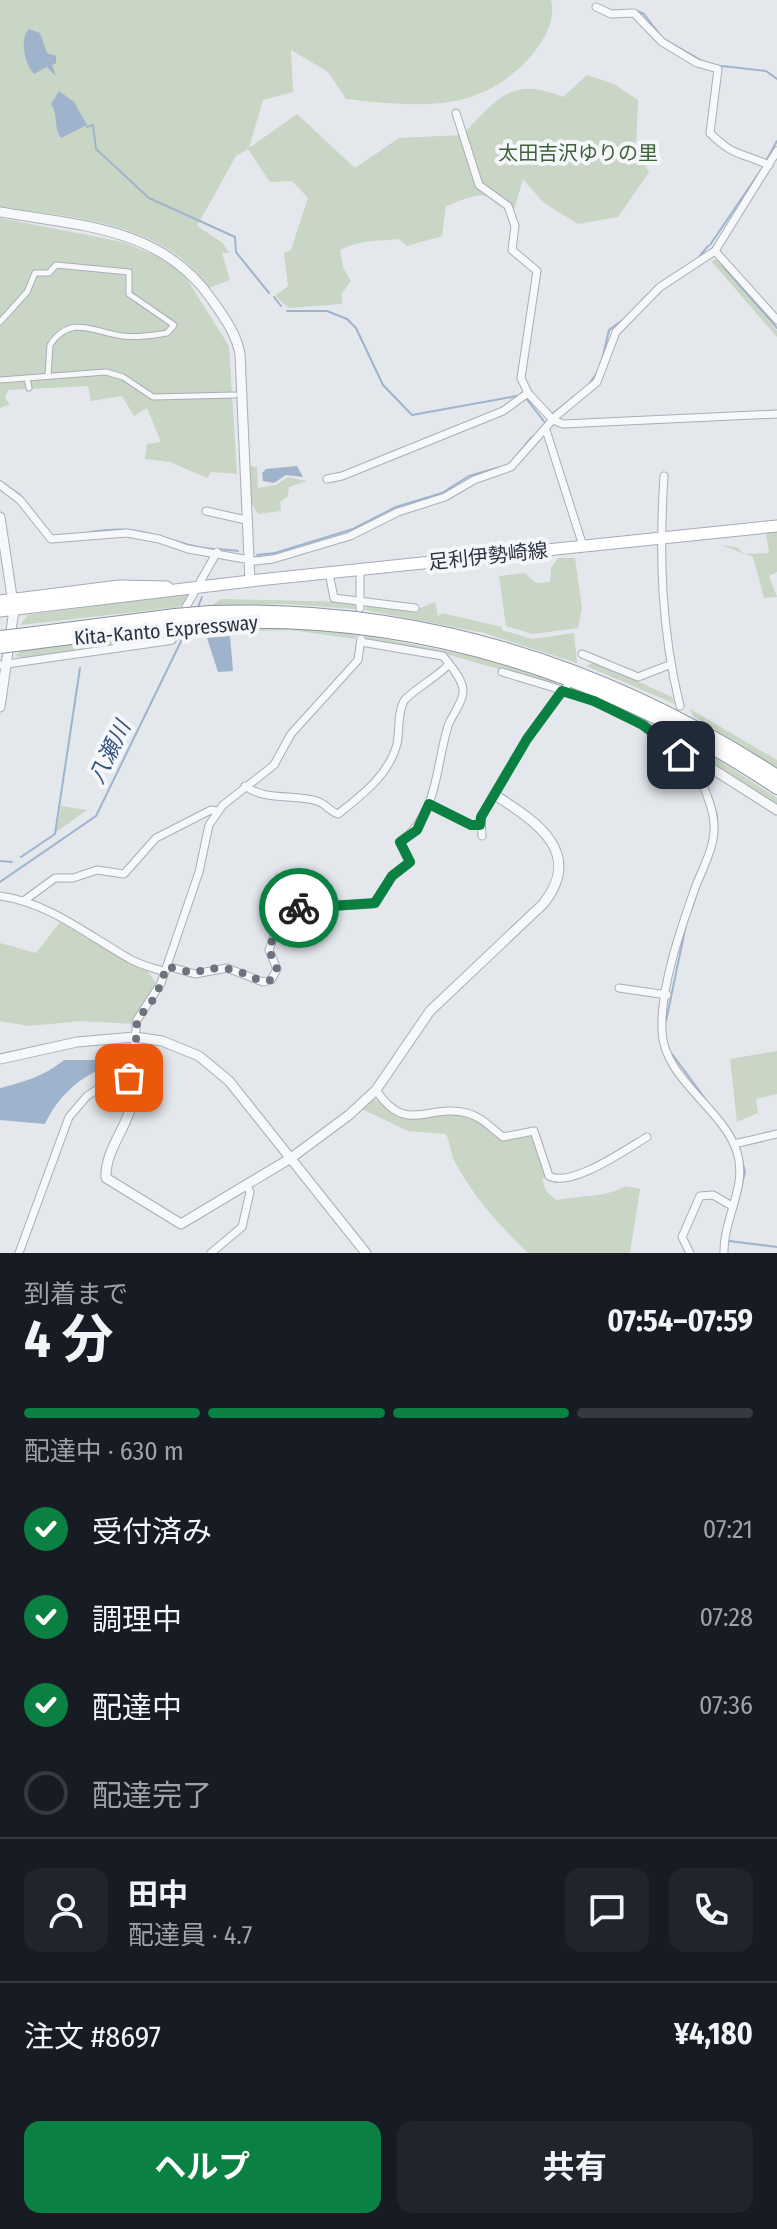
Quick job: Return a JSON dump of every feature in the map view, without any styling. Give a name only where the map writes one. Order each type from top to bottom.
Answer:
[{"type":"highway","name":"Kita-Kanto Expressway","points":[[0,647],[25,639],[173,620],[297,612],[376,619],[507,647],[583,672],[659,706],[777,776]]},
{"type":"highway","name":"Kita-Kanto Expressway","points":[[209,618],[367,628],[505,656],[592,687],[654,715],[777,788]]},
{"type":"highway","name":"Kita-Kanto Expressway","points":[[0,637],[25,639]]},
{"type":"main road","name":"足利伊勢崎線","points":[[0,601],[14,604],[199,588],[777,526]]},
{"type":"main road","name":"足利伊勢崎線","points":[[0,611],[14,604]]},
{"type":"street","points":[[596,7],[611,14],[634,13],[662,42],[697,63],[718,69],[710,133],[733,154],[765,163]]},
{"type":"street","points":[[456,113],[475,179],[508,206],[514,222],[512,250],[517,258],[537,271],[520,371],[528,393],[550,417],[563,424],[777,414]]},
{"type":"street","points":[[0,485],[26,507],[51,539],[120,533],[152,537],[188,549],[248,559],[273,559],[350,536],[398,512],[445,497],[474,480],[511,467],[546,430],[550,417],[597,382],[616,332],[660,287],[715,251],[765,163],[777,151]]},
{"type":"street","points":[[0,212],[127,236],[176,258],[194,274],[226,320],[239,347],[250,581]]},
{"type":"street","points":[[715,251],[777,320]]},
{"type":"street","points":[[0,322],[27,292],[35,273],[49,273],[56,265],[129,272],[129,294],[174,325],[167,333],[134,337],[88,326],[66,329],[50,345],[48,376]]},
{"type":"street","points":[[0,380],[106,372],[159,398],[235,395]]},
{"type":"street","points":[[27,378],[29,388]]},
{"type":"street","points":[[327,479],[503,411],[528,393]]},
{"type":"street","points":[[546,430],[583,546]]},
{"type":"street","points":[[664,476],[661,539],[669,665],[680,706]]},
{"type":"street","points":[[206,511],[246,520]]},
{"type":"street","points":[[0,517],[14,604],[0,707]]},
{"type":"street","points":[[4,664],[172,640],[184,609],[199,588],[217,552]]},
{"type":"street","points":[[360,570],[360,604]]},
{"type":"street","points":[[329,573],[333,597],[360,604],[415,608]]},
{"type":"street","points":[[0,896],[25,900],[95,935],[132,961],[166,969],[195,974],[227,968],[263,982],[271,980],[277,969],[269,950],[281,912],[290,908],[375,903],[392,876],[410,862],[400,842],[417,830],[429,804],[447,729],[464,691],[462,682],[447,666],[443,656],[361,641],[358,660],[291,734],[274,765],[217,811],[206,834],[199,872],[166,969],[156,996],[137,1020],[135,1061],[126,1073],[87,1096],[69,1117],[19,1253]]},
{"type":"street","points":[[584,657],[636,676],[669,665]]},
{"type":"street","points":[[245,786],[267,796],[295,796],[321,802],[338,814],[387,770],[407,697],[433,682],[447,666]]},
{"type":"street","points":[[502,672],[564,688],[622,715],[650,730],[678,754],[692,756],[777,810]]},
{"type":"street","points":[[482,836],[480,825],[495,795],[527,739],[564,688]]},
{"type":"street","points":[[690,744],[696,775],[711,804],[714,830],[681,928],[661,1028],[667,1055],[734,1144],[741,1175],[724,1253]]},
{"type":"street","points":[[126,1073],[134,1094],[125,1123],[109,1155],[105,1174],[108,1181],[181,1224],[291,1158],[376,1090],[430,1011],[543,904],[555,884],[557,859],[551,839],[536,822],[495,795]]},
{"type":"street","points":[[429,804],[471,825],[480,825]]},
{"type":"street","points":[[25,900],[55,878],[73,878],[97,870],[124,874],[156,838],[211,810],[217,811]]},
{"type":"street","points":[[619,988],[667,995]]},
{"type":"street","points":[[0,1059],[77,1042],[135,1037],[177,1047],[215,1066],[366,1253]]},
{"type":"street","points":[[376,1090],[388,1106],[405,1115],[462,1112],[480,1118],[503,1137],[534,1131],[549,1176],[559,1180],[576,1178],[647,1137]]},
{"type":"street","points":[[734,1144],[777,1134]]},
{"type":"street","points":[[211,1253],[242,1227],[250,1192],[247,1186]]},
{"type":"street","points":[[690,1253],[682,1237],[700,1196],[713,1195],[732,1206]]},
{"type":"green space","name":"太田吉沢ゆりの里","points":[[0,0],[551,0],[552,14],[546,33],[535,51],[515,72],[494,87],[449,102],[399,104],[346,99],[328,72],[291,50],[293,92],[263,100],[249,148],[297,114],[355,168],[399,138],[462,135],[495,102],[517,90],[545,91],[563,97],[587,75],[614,84],[638,100],[636,146],[649,172],[618,217],[578,224],[544,203],[523,179],[514,210],[481,195],[446,206],[442,236],[407,246],[399,239],[361,243],[340,250],[343,267],[351,281],[342,293],[342,304],[289,308],[275,296],[288,286],[284,253],[291,250],[308,198],[292,181],[270,182],[248,149],[236,156],[197,226],[223,243],[229,253],[222,253],[230,280],[208,288],[190,266],[168,249],[142,236],[86,220],[0,207]]},
{"type":"green space","points":[[0,218],[123,242],[159,257],[183,273],[229,346],[237,474],[211,472],[207,478],[170,462],[145,459],[147,444],[161,442],[147,408],[134,416],[122,396],[91,401],[88,386],[8,390],[5,398],[10,404],[0,408]]},
{"type":"green space","points":[[717,259],[777,331],[777,337],[711,261]]},
{"type":"green space","points":[[249,466],[257,467],[258,488],[275,485],[288,477],[307,481],[289,487],[288,496],[280,502],[281,511],[258,514],[251,502]]},
{"type":"green space","points":[[777,531],[777,572],[769,576],[777,597],[764,598],[753,557],[745,554],[769,553],[766,532]]},
{"type":"green space","points":[[721,545],[736,547],[745,554]]},
{"type":"green space","points":[[558,558],[575,558],[582,608],[578,628],[533,634],[506,626],[499,576],[525,573],[536,583],[550,582],[551,568]]},
{"type":"green space","points":[[193,593],[179,607],[20,625],[28,615]]},
{"type":"green space","points":[[221,599],[351,602],[356,606],[355,609],[286,604],[211,606]]},
{"type":"green space","points":[[435,602],[438,616],[442,613],[502,627],[502,630],[532,639],[574,633],[577,663],[484,633],[365,610],[368,605],[413,611]]},
{"type":"green space","points":[[289,628],[357,634],[355,639],[291,630],[206,633],[203,629]]},
{"type":"green space","points":[[171,631],[167,638],[25,658],[15,656],[21,650]]},
{"type":"green space","points":[[365,635],[487,659],[560,682],[554,685],[446,654],[367,640]]},
{"type":"green space","points":[[595,662],[672,697],[675,704],[586,666]]},
{"type":"green space","points":[[571,687],[684,740],[684,744],[599,701],[568,689]]},
{"type":"green space","points":[[690,709],[777,760],[777,768],[693,716]]},
{"type":"green space","points":[[702,749],[777,798],[777,805],[707,759]]},
{"type":"green space","points":[[61,806],[87,810],[56,832]]},
{"type":"green space","points":[[61,921],[146,968],[157,985],[132,1024],[82,1021],[29,1026],[0,1021],[0,943],[36,953]]},
{"type":"green space","points":[[777,1051],[777,1094],[756,1099],[758,1113],[737,1122],[730,1059]]},
{"type":"green space","points":[[375,1099],[405,1119],[463,1113],[486,1122],[504,1141],[533,1135],[547,1176],[542,1179],[546,1191],[556,1200],[601,1194],[626,1186],[640,1189],[630,1253],[528,1253],[471,1189],[454,1160],[446,1134],[408,1131],[362,1109]]},
{"type":"water","points":[[29,29],[40,33],[47,53],[56,56],[56,63],[52,65],[56,76],[47,67],[34,74],[31,70],[24,45]]},
{"type":"water","points":[[59,91],[74,102],[87,125],[61,138],[51,104]]},
{"type":"water","points":[[297,466],[303,477],[286,475],[274,483],[263,481],[262,473],[266,469]]},
{"type":"water","points":[[230,636],[233,671],[218,672],[207,638]]},
{"type":"water","points":[[64,1060],[98,1060],[103,1068],[69,1090],[45,1124],[0,1120],[0,1088],[41,1075]]},
{"type":"waterway","points":[[637,11],[644,14],[660,35]]},
{"type":"waterway","points":[[664,39],[704,62]]},
{"type":"waterway","points":[[722,66],[766,71],[777,79]]},
{"type":"waterway","points":[[87,127],[93,125],[96,149],[149,198],[235,237],[236,252],[269,293]]},
{"type":"waterway","points":[[766,161],[777,141]]},
{"type":"waterway","points":[[710,245],[763,167]]},
{"type":"waterway","points":[[699,257],[708,246]]},
{"type":"waterway","points":[[722,265],[777,328]]},
{"type":"waterway","points":[[642,300],[664,280]]},
{"type":"waterway","points":[[274,297],[281,306]]},
{"type":"waterway","points":[[287,311],[327,311],[347,319],[356,328],[383,385],[412,415],[517,396]]},
{"type":"waterway","points":[[602,360],[609,330],[624,319]]},
{"type":"waterway","points":[[589,384],[597,373]]},
{"type":"waterway","points":[[552,414],[575,396]]},
{"type":"waterway","points":[[526,398],[546,424]]},
{"type":"waterway","points":[[518,454],[532,437]]},
{"type":"waterway","points":[[257,555],[275,553],[353,529],[396,507],[442,493],[469,476],[497,468]]},
{"type":"waterway","points":[[0,481],[20,495]]},
{"type":"waterway","points":[[24,500],[35,514]]},
{"type":"waterway","points":[[90,532],[132,530],[199,547],[238,551]]},
{"type":"waterway","name":"八瀬川","points":[[198,607],[202,597]]},
{"type":"waterway","name":"八瀬川","points":[[0,882],[96,816],[186,631]]},
{"type":"waterway","points":[[21,857],[55,834],[80,668]]},
{"type":"waterway","points":[[711,796],[717,816],[717,836]]},
{"type":"waterway","points":[[0,861],[12,862]]},
{"type":"waterway","points":[[692,908],[700,884]]},
{"type":"waterway","points":[[666,1021],[686,925]]},
{"type":"waterway","points":[[672,1054],[706,1100]]},
{"type":"waterway","points":[[738,1144],[745,1172],[741,1188]]},
{"type":"waterway","points":[[729,1241],[777,1247]]},
{"type":"way so far","points":[[129,1078],[126,1073],[136,1056],[137,1020],[156,996],[167,966],[195,974],[227,968],[259,981],[271,980],[277,973],[269,950],[274,930],[281,912],[299,908]]},
{"type":"route","points":[[299,908],[375,903],[392,876],[410,862],[400,842],[417,830],[429,804],[471,825],[480,825],[481,817],[508,776],[527,739],[562,691],[594,701],[643,725],[681,755]]}]
